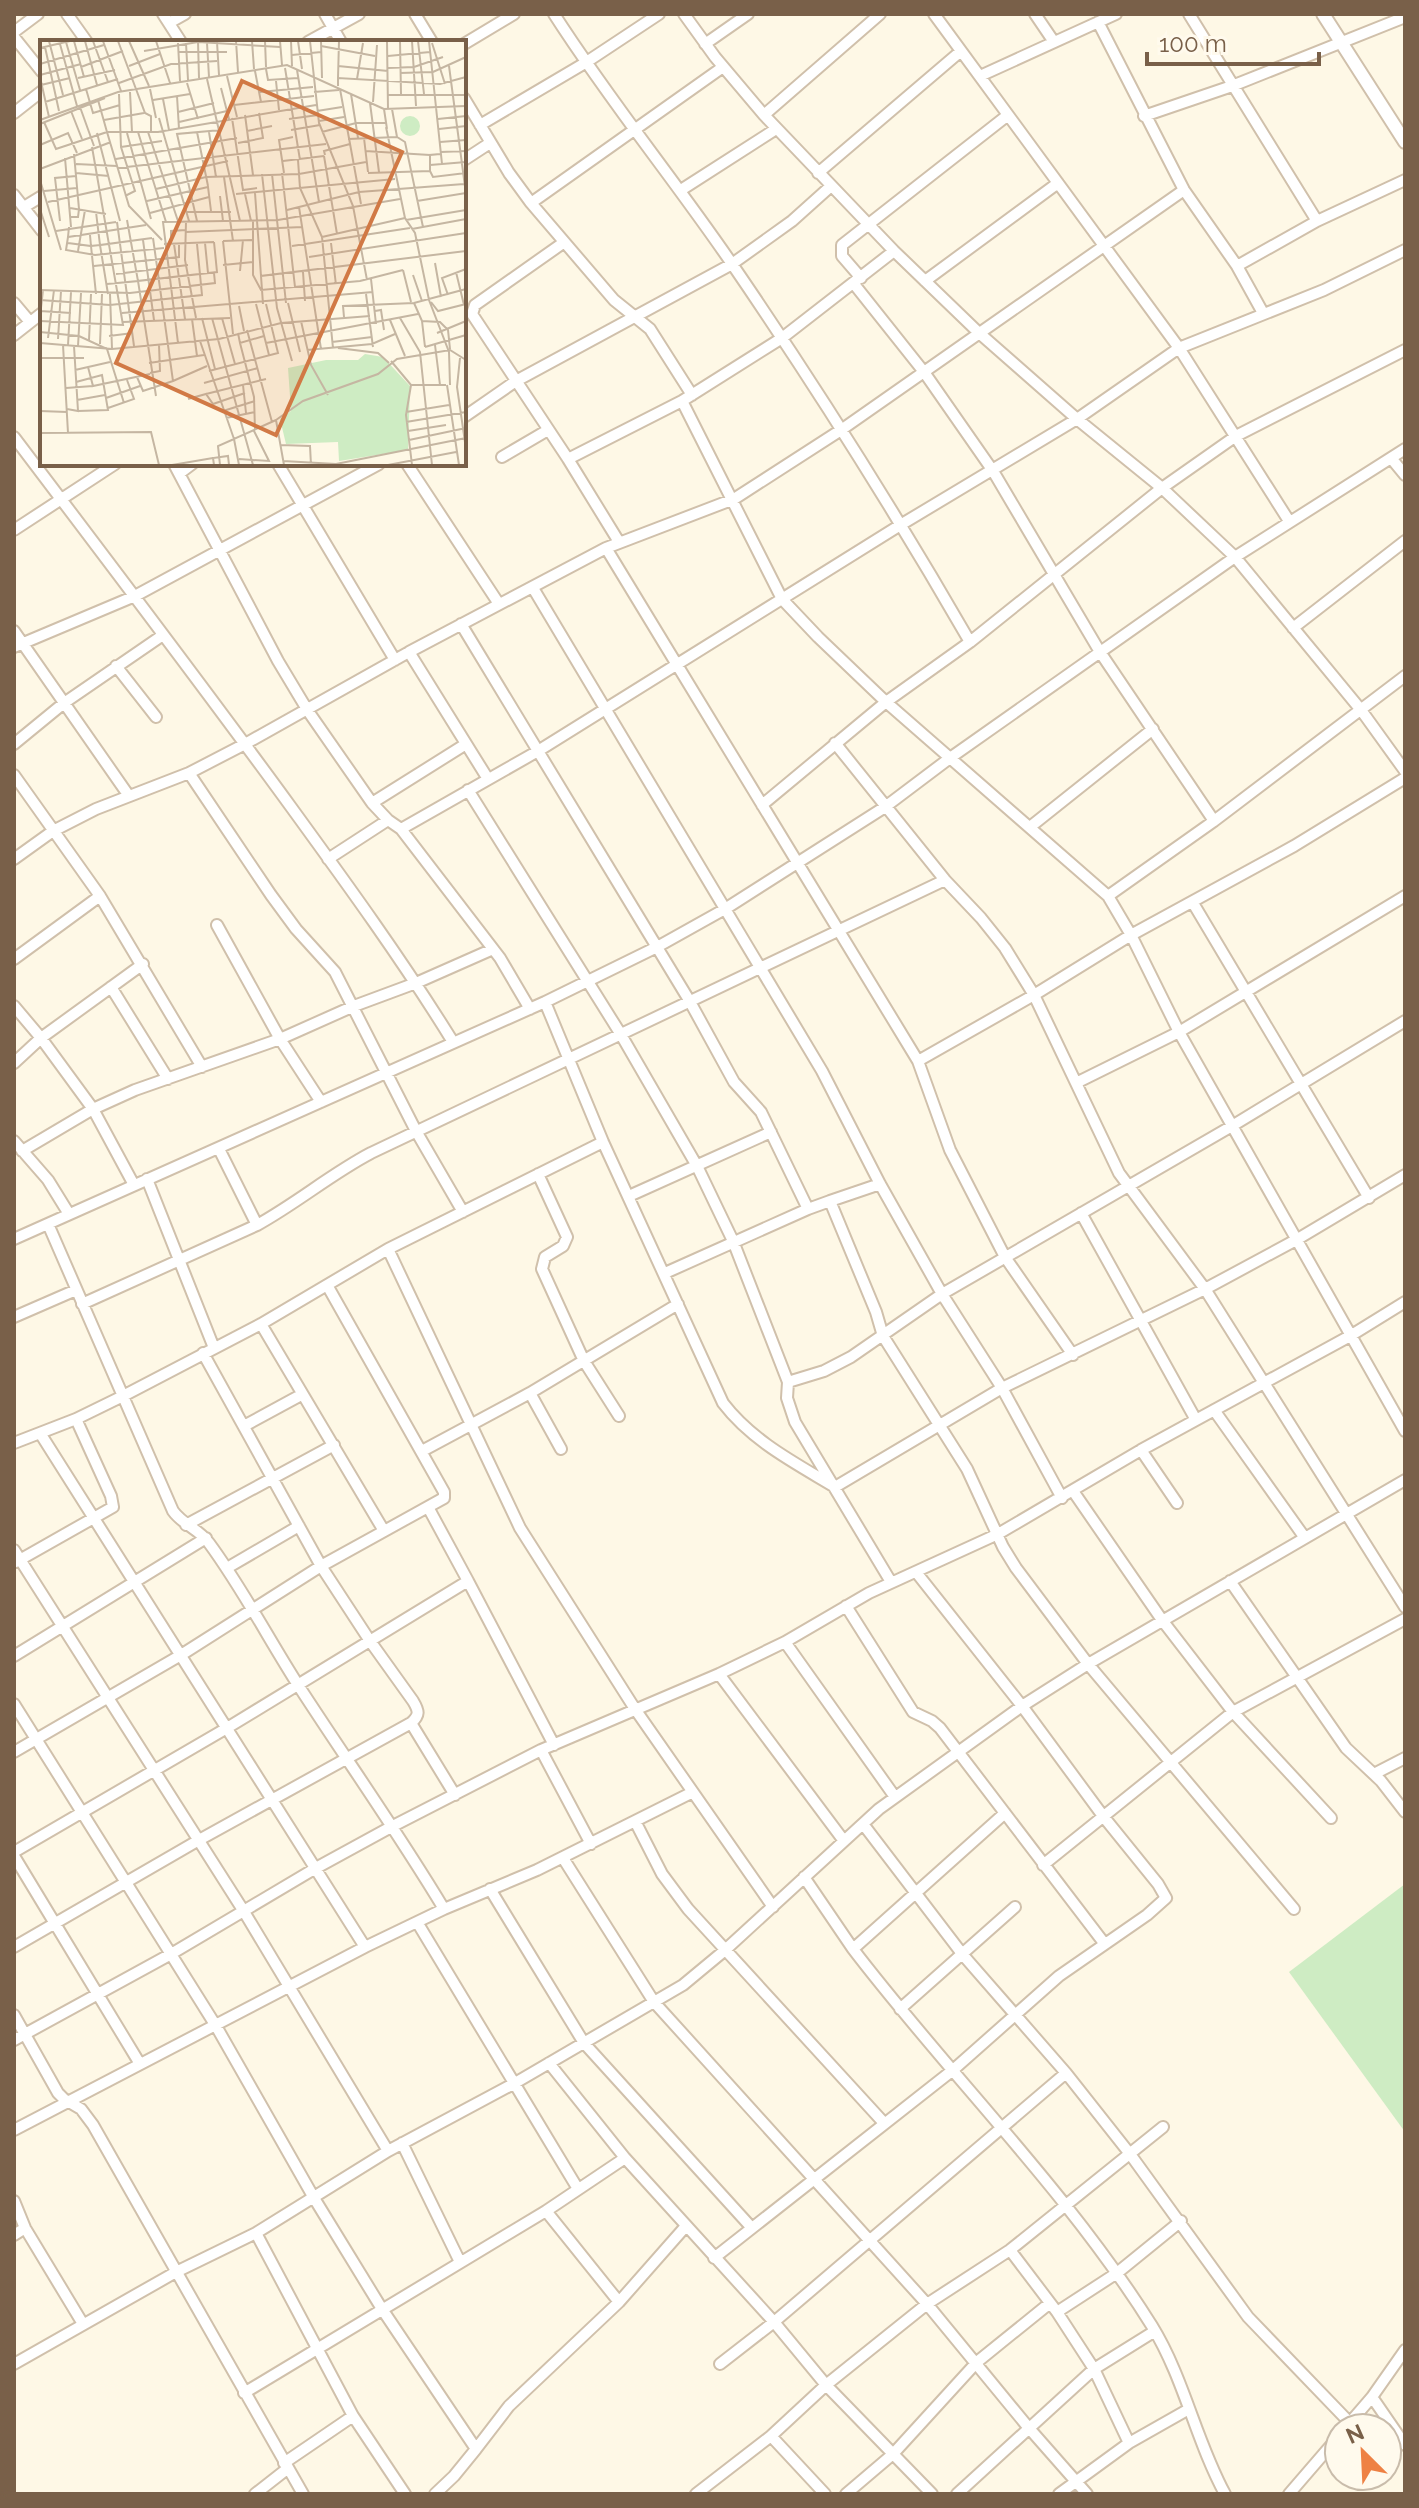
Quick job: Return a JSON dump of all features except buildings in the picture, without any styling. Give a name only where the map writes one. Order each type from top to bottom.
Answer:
[{"type":"street","points":[[38,14],[14,35],[40,69]]},
{"type":"street","points":[[67,14],[86,40]]},
{"type":"street","points":[[180,40],[166,19],[185,14]]},
{"type":"street","points":[[325,14],[340,40]]},
{"type":"street","points":[[312,40],[359,14]]},
{"type":"street","points":[[415,14],[431,40]]},
{"type":"street","points":[[466,43],[514,14]]},
{"type":"street","points":[[554,14],[585,63],[681,190],[782,338],[902,524],[970,642]]},
{"type":"street","points":[[480,125],[585,63],[659,14]]},
{"type":"street","points":[[684,14],[723,67],[776,129],[894,251],[978,332],[1162,488],[1235,557],[1361,710],[1405,771]]},
{"type":"street","points":[[705,44],[748,14]]},
{"type":"street","points":[[764,115],[880,14]]},
{"type":"street","points":[[934,14],[1179,348],[1289,521]]},
{"type":"street","points":[[1035,14],[1054,42]]},
{"type":"street","points":[[980,76],[1116,14]]},
{"type":"street","points":[[1189,14],[1317,221]]},
{"type":"street","points":[[1323,14],[1405,142]]},
{"type":"street","points":[[1144,116],[1232,86],[1405,17]]},
{"type":"street","points":[[1098,22],[1184,190],[1237,266],[1263,313]]},
{"type":"street","points":[[818,173],[961,51]]},
{"type":"street","points":[[531,203],[723,67]]},
{"type":"street","points":[[14,113],[40,93]]},
{"type":"street","points":[[466,101],[531,203],[563,243],[614,300],[657,338],[782,599],[886,702],[1108,896],[1179,1032],[1405,1431]]},
{"type":"street","points":[[1008,115],[840,248],[842,256],[993,471],[1100,652],[1214,821]]},
{"type":"street","points":[[681,190],[776,129]]},
{"type":"street","points":[[466,159],[490,143]]},
{"type":"street","points":[[1237,266],[1317,221],[1405,180]]},
{"type":"street","points":[[925,281],[1058,183]]},
{"type":"street","points":[[466,416],[516,381],[732,264],[792,221],[831,186]]},
{"type":"street","points":[[14,859],[53,831],[189,773],[606,548],[734,499],[841,430],[1184,190]]},
{"type":"street","points":[[14,195],[40,228]]},
{"type":"street","points":[[24,207],[40,197]]},
{"type":"street","points":[[563,243],[472,309],[478,327],[568,459],[619,542]]},
{"type":"street","points":[[401,829],[538,751],[902,524],[993,471],[1077,419],[1179,348],[1324,290],[1405,250]]},
{"type":"street","points":[[568,459],[687,398],[782,338],[894,251]]},
{"type":"street","points":[[14,303],[30,322]]},
{"type":"street","points":[[14,335],[40,314]]},
{"type":"street","points":[[762,805],[886,702],[970,642],[1162,488],[1236,436],[1405,350]]},
{"type":"street","points":[[502,457],[548,430]]},
{"type":"street","points":[[14,437],[245,744],[416,983],[453,1042]]},
{"type":"street","points":[[14,1239],[530,1009],[657,947],[725,909],[885,807],[1235,557],[1405,449]]},
{"type":"street","points":[[1391,458],[1405,475]]},
{"type":"street","points":[[14,530],[112,466]]},
{"type":"street","points":[[279,466],[395,660]]},
{"type":"street","points":[[17,645],[135,596],[375,466]]},
{"type":"street","points":[[408,466],[499,604]]},
{"type":"street","points":[[177,468],[248,608],[308,711],[372,803],[401,829],[493,949],[530,1009]]},
{"type":"street","points":[[1293,628],[1405,541]]},
{"type":"street","points":[[606,548],[918,1061],[950,1150],[1005,1257],[1073,1355]]},
{"type":"street","points":[[533,588],[822,1071],[880,1184],[942,1294],[1002,1388],[1062,1498]]},
{"type":"street","points":[[461,624],[689,1000],[734,1082],[761,1112],[808,1209]]},
{"type":"street","points":[[14,631],[17,645],[64,703],[129,796]]},
{"type":"street","points":[[14,744],[64,703],[163,635]]},
{"type":"street","points":[[409,652],[488,779]]},
{"type":"street","points":[[116,666],[156,717]]},
{"type":"street","points":[[1108,896],[1214,821],[1405,676]]},
{"type":"street","points":[[1030,827],[1153,729]]},
{"type":"street","points":[[835,743],[945,880],[993,932],[1034,995],[1112,1160],[1205,1289],[1405,1607]]},
{"type":"street","points":[[372,803],[466,744]]},
{"type":"street","points":[[189,773],[271,895],[296,929],[335,972],[416,1131],[463,1212]]},
{"type":"street","points":[[14,775],[100,896],[202,1067]]},
{"type":"street","points":[[918,1061],[1405,778]]},
{"type":"street","points":[[468,790],[620,1033],[697,1166],[733,1241],[788,1382],[787,1398],[792,1415],[891,1582]]},
{"type":"street","points":[[328,859],[388,820]]},
{"type":"street","points":[[82,1304],[257,1225],[282,1211],[336,1171],[416,1131],[945,880]]},
{"type":"street","points":[[14,959],[100,896]]},
{"type":"street","points":[[1076,1083],[1179,1032],[1405,896]]},
{"type":"street","points":[[1193,903],[1369,1198]]},
{"type":"street","points":[[217,925],[280,1039],[321,1102]]},
{"type":"street","points":[[22,1151],[93,1109],[280,1039],[493,949]]},
{"type":"street","points":[[14,1063],[41,1038],[143,964]]},
{"type":"street","points":[[111,987],[168,1079]]},
{"type":"street","points":[[545,1002],[603,1142],[717,1392],[732,1415],[764,1444],[835,1487]]},
{"type":"street","points":[[14,1006],[93,1109],[134,1185]]},
{"type":"street","points":[[788,1382],[839,1364],[942,1294],[1232,1126],[1405,1021]]},
{"type":"street","points":[[629,1196],[771,1132]]},
{"type":"street","points":[[14,1141],[48,1180],[69,1214]]},
{"type":"street","points":[[14,1443],[76,1419],[123,1396],[261,1324],[388,1249],[603,1142]]},
{"type":"street","points":[[219,1149],[257,1225]]},
{"type":"street","points":[[538,1174],[567,1237],[563,1246],[545,1257],[542,1269],[584,1361],[619,1416]]},
{"type":"street","points":[[835,1487],[1002,1388],[1205,1289],[1296,1240],[1405,1175]]},
{"type":"street","points":[[14,1947],[272,1798],[411,1723],[419,1713],[321,1566],[244,1426],[208,1351],[179,1261],[147,1179]]},
{"type":"street","points":[[665,1273],[808,1209],[880,1184]]},
{"type":"street","points":[[830,1201],[883,1336],[967,1469],[1012,1563],[1088,1664],[1294,1909]]},
{"type":"street","points":[[1081,1213],[1196,1420]]},
{"type":"street","points":[[48,1224],[166,1498],[178,1518],[206,1538],[227,1568],[345,1758],[444,1909]]},
{"type":"street","points":[[388,1249],[520,1528],[691,1793],[773,1907]]},
{"type":"street","points":[[14,1752],[181,1655],[321,1566],[442,1500],[444,1492],[327,1285]]},
{"type":"street","points":[[14,1317],[76,1290]]},
{"type":"street","points":[[14,2040],[391,1827],[541,1750],[719,1674],[785,1642],[891,1582],[998,1534],[1405,1302]]},
{"type":"street","points":[[422,1451],[530,1393],[678,1304]]},
{"type":"street","points":[[261,1324],[384,1531]]},
{"type":"street","points":[[530,1393],[561,1449]]},
{"type":"street","points":[[244,1426],[301,1395]]},
{"type":"street","points":[[1214,1410],[1305,1538]]},
{"type":"street","points":[[76,1419],[114,1505],[16,1558],[63,1626],[243,1910],[388,2151]]},
{"type":"street","points":[[40,1433],[365,1947]]},
{"type":"street","points":[[186,1525],[334,1445]]},
{"type":"street","points":[[1141,1450],[1177,1503]]},
{"type":"street","points":[[14,2364],[176,2272],[256,2233],[388,2151],[515,2083],[683,1985],[895,1797],[1022,1706],[1162,1620],[1405,1480]]},
{"type":"street","points":[[1073,1491],[1162,1620],[1233,1712],[1331,1818]]},
{"type":"street","points":[[429,1509],[554,1745]]},
{"type":"street","points":[[227,1568],[299,1526]]},
{"type":"street","points":[[14,1656],[206,1538]]},
{"type":"street","points":[[714,2258],[953,2070],[1059,1976],[1163,1904],[1166,1897],[916,1572]]},
{"type":"street","points":[[140,2064],[14,1854],[468,1581]]},
{"type":"street","points":[[1230,1581],[1346,1748],[1374,1774],[1405,1812]]},
{"type":"street","points":[[846,1606],[913,1712],[936,1723],[1104,1943]]},
{"type":"street","points":[[1043,1865],[1233,1712],[1405,1619]]},
{"type":"street","points":[[785,1642],[895,1797]]},
{"type":"street","points":[[719,1674],[844,1841]]},
{"type":"street","points":[[14,1704],[216,2026],[314,2198],[382,2309],[476,2449]]},
{"type":"street","points":[[411,1723],[455,1795]]},
{"type":"street","points":[[541,1750],[591,1844]]},
{"type":"street","points":[[1374,1774],[1405,1758]]},
{"type":"street","points":[[14,2130],[365,1947],[563,1858],[691,1793]]},
{"type":"street","points":[[853,1949],[1005,1813]]},
{"type":"street","points":[[636,1823],[673,1889],[724,1951],[884,2123]]},
{"type":"street","points":[[863,1824],[963,1955],[1066,2073],[1130,2154],[1248,2317],[1335,2412]]},
{"type":"street","points":[[563,1858],[654,2002],[927,2304],[1087,2494]]},
{"type":"street","points":[[804,1877],[853,1949],[900,2009],[1001,2127],[1117,2273],[1155,2331],[1225,2494]]},
{"type":"street","points":[[490,1889],[584,2043],[751,2227]]},
{"type":"street","points":[[900,2009],[1015,1907]]},
{"type":"street","points":[[417,1922],[578,2189]]},
{"type":"street","points":[[14,2015],[58,2093],[81,2109],[93,2125],[303,2494]]},
{"type":"street","points":[[549,2063],[625,2158],[774,2322],[826,2385],[932,2494]]},
{"type":"street","points":[[720,2364],[774,2322],[1066,2073]]},
{"type":"street","points":[[696,2494],[771,2436],[826,2385],[927,2304],[1010,2250],[1163,2127]]},
{"type":"street","points":[[402,2143],[460,2262]]},
{"type":"street","points":[[244,2393],[546,2211],[625,2158]]},
{"type":"street","points":[[14,2201],[25,2228],[83,2324]]},
{"type":"street","points":[[546,2211],[619,2302]]},
{"type":"street","points":[[846,2494],[893,2454],[977,2362],[1054,2308],[1117,2273],[1181,2221]]},
{"type":"street","points":[[435,2494],[454,2476],[509,2406],[619,2302],[686,2226]]},
{"type":"street","points":[[14,2235],[25,2228]]},
{"type":"street","points":[[256,2233],[353,2416],[405,2494]]},
{"type":"street","points":[[1010,2250],[1054,2308],[1094,2369],[1129,2443]]},
{"type":"street","points":[[957,2494],[1094,2369],[1155,2331]]},
{"type":"street","points":[[1360,2412],[1405,2350]]},
{"type":"street","points":[[1372,2397],[1405,2445]]},
{"type":"street","points":[[1059,2494],[1129,2443],[1189,2409]]},
{"type":"street","points":[[255,2494],[286,2466],[353,2416]]},
{"type":"street","points":[[771,2436],[825,2494]]},
{"type":"street","points":[[1289,2494],[1323,2455]]},
{"type":"green space","points":[[1405,1884],[1405,2132],[1289,1972]]}]
